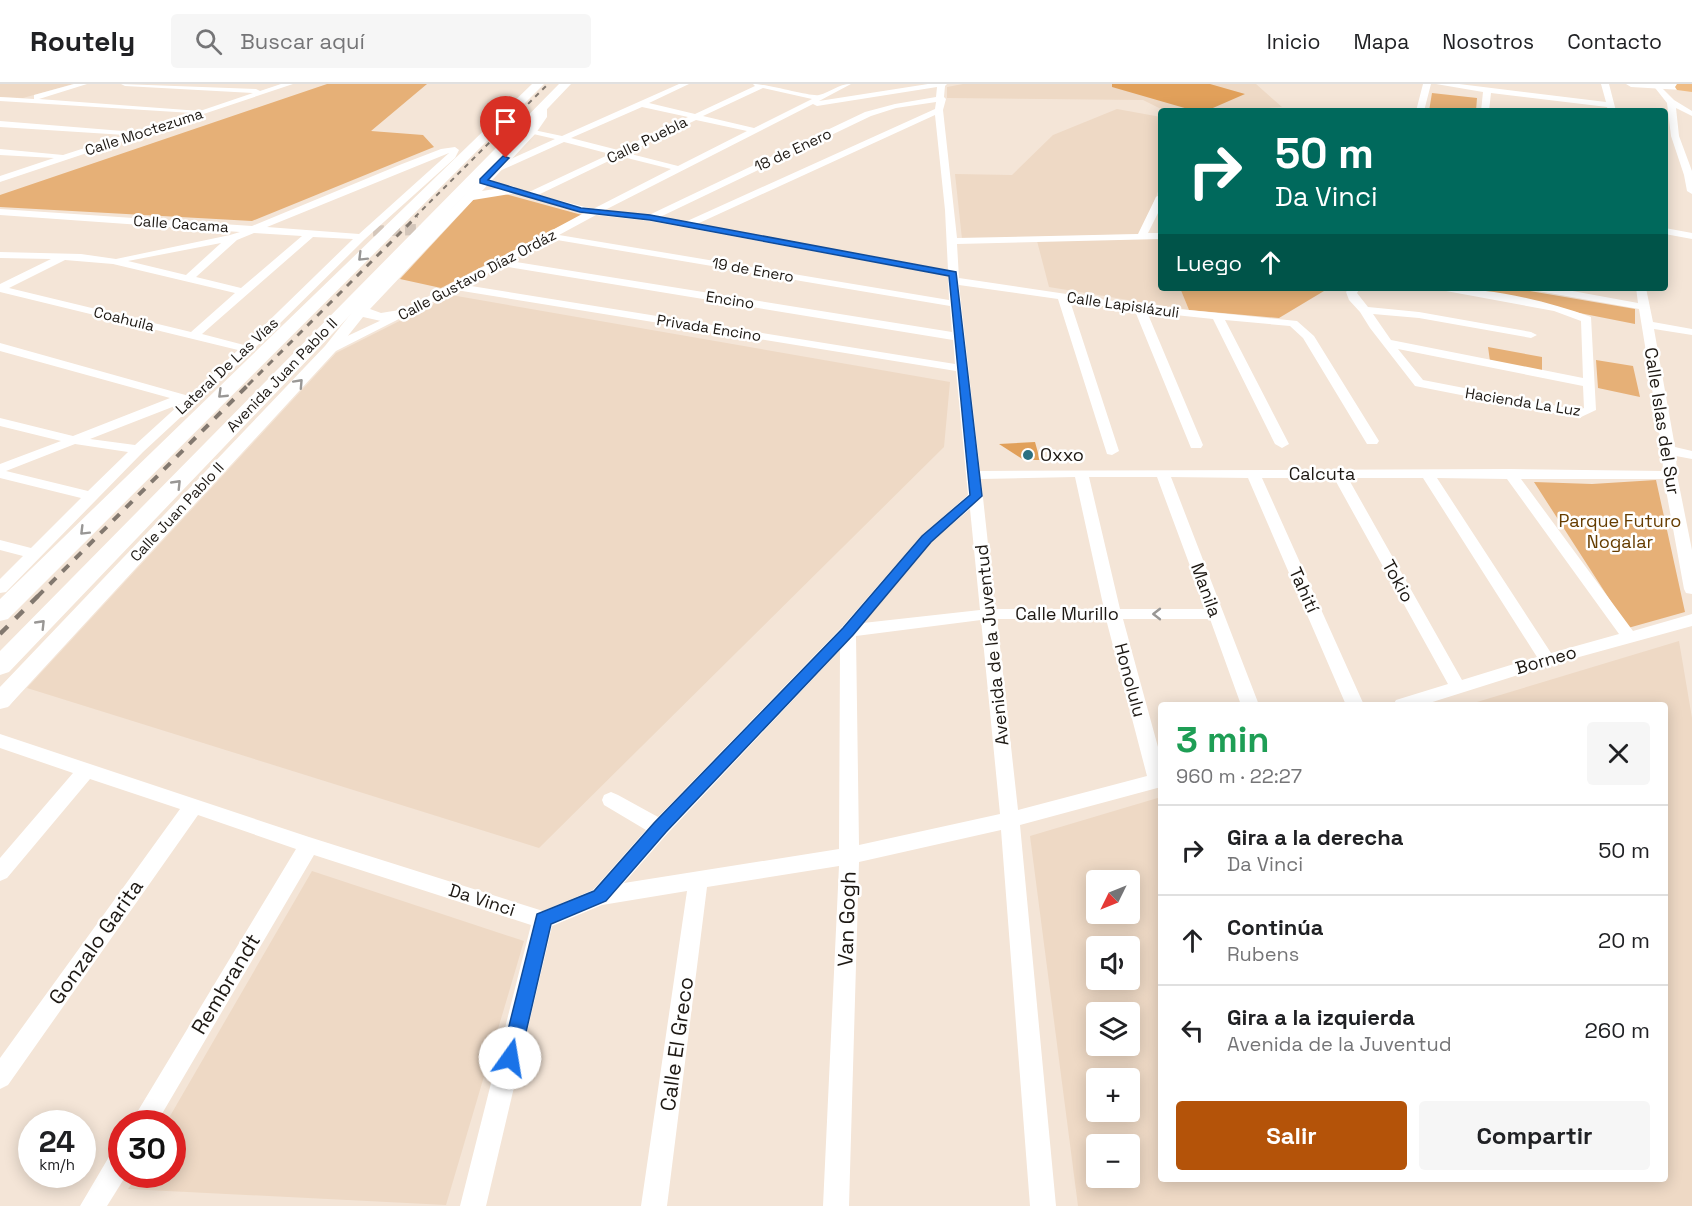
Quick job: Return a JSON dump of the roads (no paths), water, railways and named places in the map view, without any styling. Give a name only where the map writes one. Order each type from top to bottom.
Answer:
[{"type":"main road","name":"Avenida Juan Pablo II","points":[[0,613],[538,84]]},
{"type":"main road","name":"Avenida Juan Pablo II","points":[[0,666],[565,84]]},
{"type":"street","points":[[0,108],[82,84]]},
{"type":"street","points":[[125,84],[266,92]]},
{"type":"street","name":"Calle Moctezuma","points":[[0,179],[289,84]]},
{"type":"street","points":[[492,171],[685,84]]},
{"type":"street","points":[[762,84],[819,98]]},
{"type":"street","name":"Calle Puebla","points":[[530,195],[762,84]]},
{"type":"street","name":"Calle Gustavo Díaz Ordáz","points":[[330,350],[502,263],[594,212],[847,84]]},
{"type":"street","points":[[1421,108],[1427,84]]},
{"type":"street","points":[[1440,84],[1548,101],[1612,108],[1605,84]]},
{"type":"street","points":[[1631,84],[1688,86]]},
{"type":"street","points":[[1655,85],[1671,102],[1692,114]]},
{"type":"street","points":[[1485,108],[1487,90]]},
{"type":"street","points":[[803,107],[941,92]]},
{"type":"street","points":[[688,224],[941,92]]},
{"type":"street","name":"18 de Enero","points":[[650,218],[868,114],[941,92]]},
{"type":"street","name":"Avenida de la Juventud","points":[[941,92],[955,304],[964,369],[1011,820],[1043,1206]]},
{"type":"street","points":[[0,99],[236,113]]},
{"type":"street","points":[[1671,102],[1678,158],[1691,176],[1692,191]]},
{"type":"street","points":[[641,104],[756,131]]},
{"type":"street","name":"Calle Juan Pablo II","points":[[2,698],[330,350],[362,309],[435,229],[532,131],[542,117],[542,107]]},
{"type":"street","points":[[0,124],[141,133]]},
{"type":"street","points":[[532,131],[680,169]]},
{"type":"street","points":[[1676,136],[1690,142]]},
{"type":"street","name":"Lateral De Las Vías","points":[[0,588],[186,399],[247,349],[455,151],[454,149],[405,166],[258,229]]},
{"type":"street","points":[[0,152],[69,156]]},
{"type":"street","name":"Calle Lapislázuli","points":[[483,181],[594,212],[688,224],[1063,297],[1218,317],[1293,323],[1308,336],[1372,441]]},
{"type":"street","points":[[468,197],[498,190],[513,190]]},
{"type":"street","points":[[1142,236],[1158,210]]},
{"type":"street","name":"Calle Cacama","points":[[0,212],[310,234],[367,233]]},
{"type":"street","points":[[113,261],[233,238],[258,229]]},
{"type":"street","points":[[1668,232],[1692,236]]},
{"type":"street","points":[[193,336],[310,234]]},
{"type":"street","name":"19 de Enero","points":[[550,236],[955,304]]},
{"type":"street","points":[[951,241],[1158,236]]},
{"type":"street","points":[[187,280],[233,238]]},
{"type":"street","points":[[0,255],[113,261],[244,292]]},
{"type":"street","points":[[0,288],[63,257]]},
{"type":"street","name":"Encino","points":[[502,263],[959,337]]},
{"type":"street","name":"Privada Encino","points":[[455,287],[964,369]]},
{"type":"street","name":"Coahuila","points":[[0,288],[247,349]]},
{"type":"street","name":"Hacienda La Luz","points":[[1353,291],[1350,295],[1365,310],[1412,376],[1427,385],[1579,414],[1590,410],[1587,319],[1556,308],[1462,291]]},
{"type":"street","points":[[1562,291],[1644,307]]},
{"type":"street","name":"Calle Islas del Sur","points":[[1641,291],[1669,450],[1670,475],[1692,589]]},
{"type":"street","points":[[1063,297],[1112,451]]},
{"type":"street","points":[[1140,308],[1197,445]]},
{"type":"street","points":[[362,309],[365,313],[381,317],[405,313]]},
{"type":"street","points":[[1365,310],[1419,315],[1531,335]]},
{"type":"street","points":[[1218,317],[1282,444]]},
{"type":"street","points":[[1647,324],[1692,332]]},
{"type":"street","points":[[1387,343],[1589,383]]},
{"type":"street","points":[[0,347],[186,399]]},
{"type":"street","points":[[0,469],[186,399]]},
{"type":"street","points":[[0,422],[78,441],[138,449]]},
{"type":"street","points":[[1669,450],[1692,455]]},
{"type":"street","name":"Calcuta","points":[[974,475],[1081,473],[1670,475]]},
{"type":"street","name":"Honolulu","points":[[1081,473],[1113,614],[1158,776]]},
{"type":"street","points":[[1510,473],[1629,636]]},
{"type":"street","points":[[0,474],[90,496]]},
{"type":"street","name":"Manila","points":[[1163,474],[1249,702]]},
{"type":"street","name":"Tahití","points":[[1253,474],[1354,702]]},
{"type":"street","points":[[1427,474],[1547,660]]},
{"type":"street","name":"Tokio","points":[[1339,475],[1457,687]]},
{"type":"street","points":[[600,896],[660,828],[848,631],[927,539],[976,496]]},
{"type":"street","points":[[0,545],[35,554]]},
{"type":"street","name":"Calle Murillo","points":[[848,631],[988,614],[1215,614]]},
{"type":"street","name":"Borneo","points":[[1410,702],[1629,636],[1692,620]]},
{"type":"street","name":"Van Gogh","points":[[836,1206],[849,856],[848,631]]},
{"type":"street","name":"Da Vinci","points":[[0,741],[193,807],[543,920]]},
{"type":"street","points":[[0,872],[86,770]]},
{"type":"street","points":[[473,1206],[543,920],[600,896],[849,856],[1011,820],[1158,780]]},
{"type":"street","points":[[611,800],[660,828]]},
{"type":"street","name":"Gonzalo Garita","points":[[0,1077],[193,807]]},
{"type":"street","name":"Rembrandt","points":[[150,1110],[309,845]]},
{"type":"street","name":"Calle El Greco","points":[[654,1206],[698,882]]},
{"type":"street","points":[[93,1206],[108,1181]]},
{"type":"tunnel","points":[[373,231],[433,229]]},
{"type":"railway","points":[[415,217],[548,84]]},
{"type":"railway","points":[[250,383],[417,216]]},
{"type":"railway","points":[[37,597],[250,383]]},
{"type":"railway","points":[[0,634],[37,597]]},
{"type":"place","name":"Oxxo","points":[[1028,455]]},
{"type":"park label","name":"Parque Futuro Nogalar","points":[[1620,531]]}]
